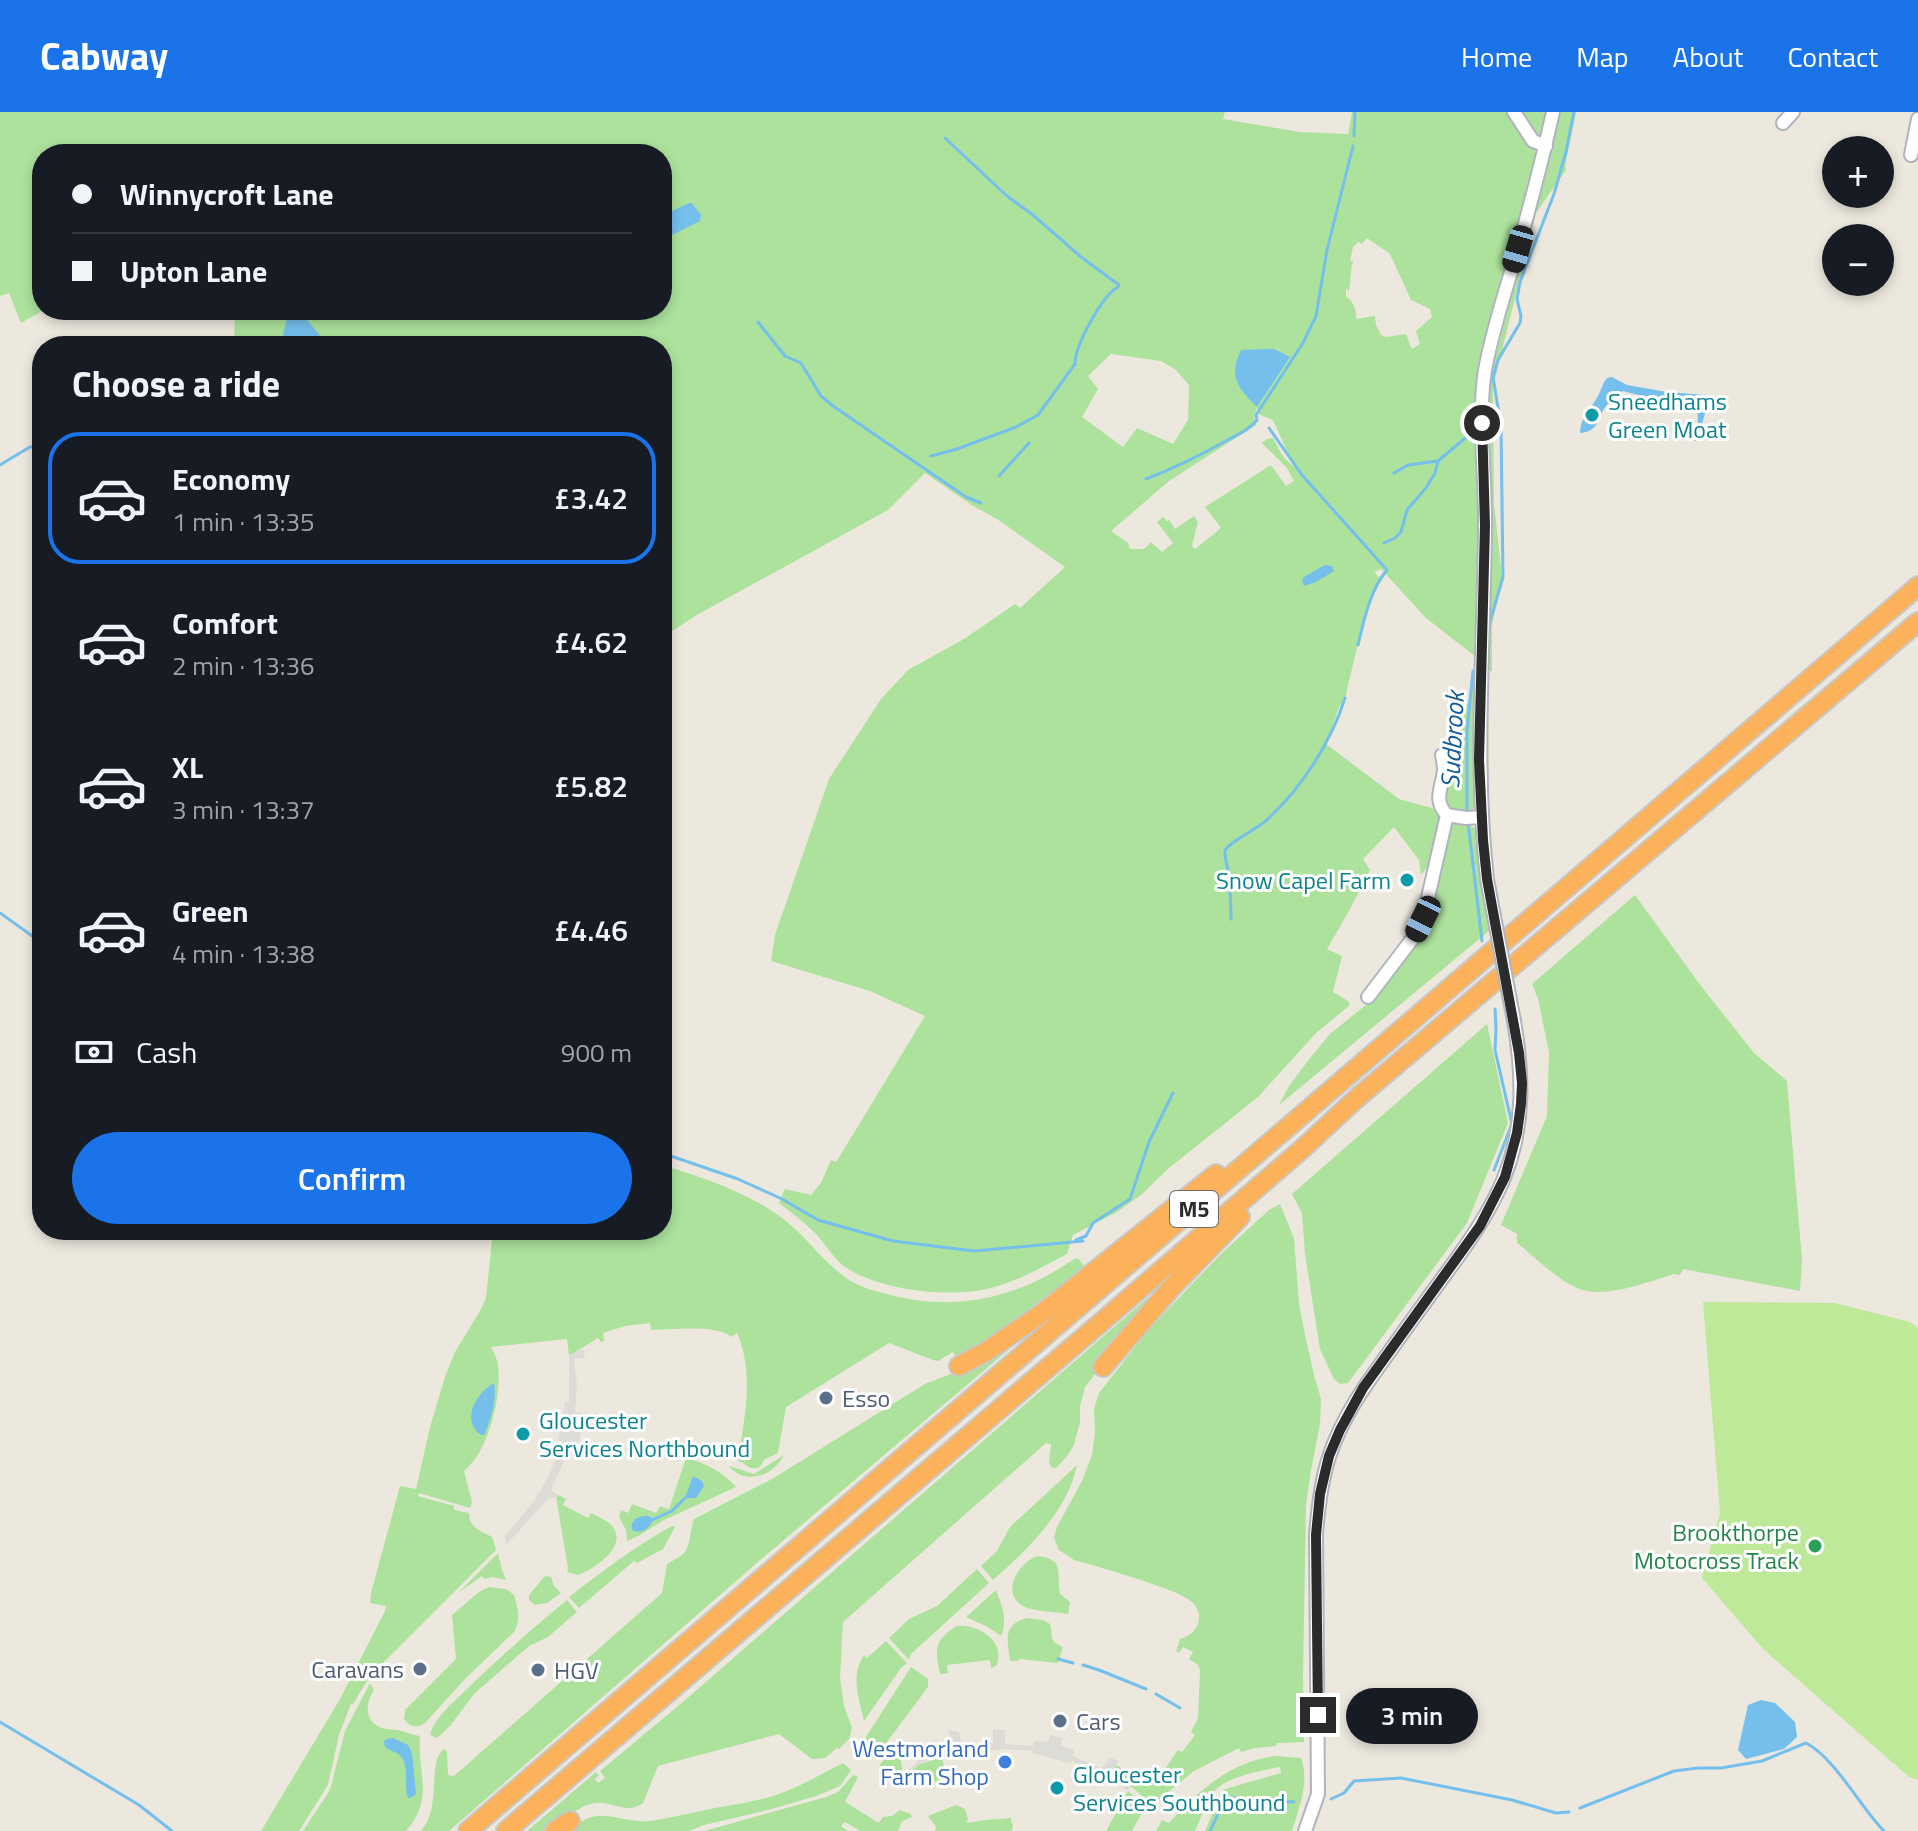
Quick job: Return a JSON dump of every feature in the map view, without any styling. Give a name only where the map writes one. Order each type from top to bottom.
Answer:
[{"type":"highway","name":"M5","points":[[468,1831],[1918,586]]},
{"type":"highway","name":"M5","points":[[506,1831],[1301,1150],[1357,1098],[1918,622]]},
{"type":"highway","name":"M5","points":[[959,1366],[1041,1314],[1224,1168],[1284,1131]]},
{"type":"highway","name":"M5","points":[[1103,1367],[1172,1287],[1301,1150]]},
{"type":"street","points":[[1514,112],[1533,141],[1546,146]]},
{"type":"street","points":[[1305,1831],[1318,1794],[1317,1518],[1326,1469],[1340,1430],[1363,1388],[1480,1226],[1505,1177],[1517,1133],[1522,1083],[1519,1053],[1487,879],[1479,760],[1485,525],[1482,423],[1484,384],[1495,328],[1553,112]]},
{"type":"street","points":[[1783,123],[1793,112]]},
{"type":"street","points":[[1911,155],[1918,119]]},
{"type":"street","points":[[1442,755],[1441,809],[1447,815],[1482,817]]},
{"type":"street","points":[[1368,997],[1416,934],[1423,919],[1447,815]]},
{"type":"green space","points":[[0,112],[1225,112],[1223,119],[1300,132],[1348,134],[1352,112],[1509,112],[1536,154],[1539,154],[1486,357],[1477,804],[1468,812],[1449,813],[1442,802],[1451,749],[1469,699],[1476,657],[1426,618],[1381,569],[1374,572],[1380,578],[1363,623],[1345,698],[1326,744],[1399,799],[1439,810],[1439,828],[1434,853],[1421,875],[1419,860],[1394,827],[1363,859],[1370,870],[1327,949],[1342,956],[1333,992],[1350,1005],[1316,1033],[1258,1097],[1169,1168],[1141,1195],[1117,1212],[1073,1235],[1067,1254],[1013,1281],[977,1291],[938,1292],[878,1282],[845,1267],[812,1231],[779,1203],[785,1189],[811,1195],[821,1183],[831,1160],[836,1162],[838,1159],[925,1016],[870,991],[771,961],[775,935],[829,779],[881,699],[908,670],[964,639],[1015,604],[1020,608],[1065,567],[925,473],[888,510],[672,631],[672,336],[234,336],[235,320],[672,320],[672,144],[32,144],[32,317],[21,323],[9,293],[0,296]],"holes":[[[1367,238],[1390,254],[1411,300],[1430,309],[1432,317],[1416,331],[1420,344],[1412,349],[1406,334],[1381,335],[1375,316],[1356,319],[1354,306],[1346,296],[1354,262],[1350,261],[1353,247],[1358,242],[1362,244]],[[1111,354],[1161,361],[1176,370],[1189,385],[1188,420],[1173,444],[1137,428],[1123,447],[1082,417],[1098,389],[1088,376]],[[1257,408],[1258,414],[1273,420],[1294,467],[1282,455],[1273,438],[1262,443],[1287,468],[1294,481],[1286,486],[1271,465],[1205,507],[1221,528],[1195,549],[1192,546],[1198,522],[1194,516],[1175,529],[1163,517],[1157,522],[1173,543],[1162,552],[1151,542],[1144,549],[1130,549],[1128,543],[1111,531],[1169,481],[1256,425],[1254,417]]]},
{"type":"green space","points":[[1517,112],[1549,112],[1542,135],[1537,136]]},
{"type":"green space","points":[[1558,112],[1576,112],[1566,170],[1536,213],[1493,387],[1494,503],[1502,577],[1492,625],[1492,672],[1486,669],[1488,387]]},
{"type":"green space","points":[[1460,822],[1475,828],[1489,931],[1279,1105],[1289,1086],[1330,1034],[1373,999],[1421,936],[1435,896],[1449,826]]},
{"type":"green space","points":[[1635,895],[1754,1053],[1787,1081],[1802,1260],[1800,1291],[1683,1269],[1680,1275],[1625,1288],[1588,1291],[1569,1284],[1554,1273],[1517,1243],[1517,1234],[1501,1225],[1547,1116],[1549,1052],[1532,984]]},
{"type":"green space","points":[[1487,1024],[1508,1123],[1467,1223],[1348,1383],[1340,1384],[1334,1379],[1320,1349],[1305,1254],[1302,1213],[1292,1194]]},
{"type":"green space","points":[[672,1168],[748,1197],[775,1213],[847,1279],[912,1300],[961,1302],[985,1298],[1031,1284],[1074,1259],[1078,1258],[1085,1267],[987,1342],[956,1358],[953,1352],[938,1361],[933,1360],[889,1343],[786,1407],[778,1453],[756,1468],[738,1461],[747,1380],[737,1333],[731,1337],[704,1329],[651,1330],[650,1323],[603,1333],[604,1341],[598,1338],[569,1356],[567,1339],[491,1347],[498,1365],[497,1398],[485,1442],[464,1471],[472,1502],[470,1508],[419,1493],[418,1496],[469,1513],[473,1526],[492,1537],[496,1550],[367,1681],[351,1704],[339,1735],[328,1785],[299,1831],[261,1831],[340,1699],[385,1611],[386,1606],[370,1603],[371,1593],[400,1486],[416,1489],[445,1377],[455,1352],[486,1298],[492,1240],[672,1240]]},
{"type":"green space","points":[[1280,1204],[1294,1238],[1299,1304],[1321,1399],[1320,1424],[1306,1505],[1304,1742],[1277,1743],[1276,1746],[1241,1752],[1239,1748],[1194,1771],[1152,1805],[1112,1774],[1116,1765],[1136,1777],[1141,1771],[1159,1774],[1195,1735],[1191,1732],[1198,1718],[1200,1670],[1189,1659],[1193,1652],[1183,1647],[1179,1653],[1176,1651],[1180,1639],[1197,1626],[1198,1611],[1192,1602],[1175,1592],[1074,1560],[1059,1550],[1054,1538],[1092,1455],[1094,1409],[1099,1393],[1146,1333],[1189,1287],[1269,1210]]},
{"type":"green space","points":[[1169,1279],[1085,1387],[1074,1445],[1056,1468],[1049,1463],[1051,1444],[1046,1443],[843,1622],[840,1678],[844,1706],[852,1728],[849,1739],[839,1749],[825,1758],[812,1759],[779,1734],[658,1766],[643,1803],[632,1808],[595,1803],[581,1808],[551,1829],[527,1831],[596,1772],[599,1775],[595,1779],[598,1783],[605,1778],[600,1771]]},
{"type":"green space","name":"Brookthorpe Motocross Track","points":[[1703,1302],[1835,1303],[1910,1322],[1918,1328],[1918,1780],[1909,1777],[1763,1649],[1702,1578],[1720,1513]]},
{"type":"green space","points":[[1045,1319],[759,1561],[449,1831],[421,1831],[428,1821],[436,1764],[444,1749],[447,1752],[448,1775],[454,1776],[662,1593],[667,1564],[685,1552],[694,1519],[772,1479],[925,1384],[959,1371]]},
{"type":"green space","points":[[784,1455],[773,1468],[759,1476],[743,1476],[729,1466],[754,1474]]},
{"type":"green space","points":[[686,1458],[714,1469],[736,1487],[627,1541],[626,1530],[619,1517],[621,1510],[628,1513],[632,1504],[656,1513],[660,1506],[669,1509]]},
{"type":"green space","points":[[1077,1465],[1065,1498],[1055,1514],[1032,1543],[993,1580],[981,1566],[997,1551],[1010,1527]]},
{"type":"green space","points":[[558,1495],[566,1499],[563,1505],[588,1518],[591,1513],[609,1523],[617,1539],[602,1561],[578,1575],[567,1572]]},
{"type":"green space","points":[[675,1527],[663,1549],[637,1563],[634,1561],[579,1608],[569,1597],[632,1550]]},
{"type":"green space","points":[[498,1553],[506,1580],[493,1577],[484,1579],[482,1576],[458,1593]]},
{"type":"green space","points":[[1038,1556],[1053,1560],[1056,1564],[1060,1594],[1070,1602],[1068,1614],[1032,1609],[1016,1600],[1012,1585],[1019,1570]]},
{"type":"green space","points":[[977,1569],[989,1583],[911,1654],[909,1660],[889,1638],[909,1619],[937,1606]]},
{"type":"green space","points":[[545,1576],[551,1577],[561,1593],[547,1603],[535,1605],[529,1600],[529,1595]]},
{"type":"green space","points":[[489,1587],[506,1589],[514,1595],[518,1618],[514,1632],[424,1724],[411,1725],[404,1719],[405,1710],[456,1659],[452,1615]]},
{"type":"green space","points":[[996,1590],[1004,1619],[1001,1636],[966,1617]]},
{"type":"green space","points":[[567,1600],[577,1612],[548,1637],[529,1646],[474,1694],[437,1738],[430,1735],[436,1721],[452,1703]]},
{"type":"green space","points":[[1027,1618],[1050,1624],[1053,1640],[1063,1647],[1058,1663],[1010,1661],[1010,1629]]},
{"type":"green space","points":[[957,1626],[974,1628],[989,1636],[998,1649],[996,1666],[991,1668],[990,1660],[947,1665],[948,1673],[940,1674],[938,1646],[944,1636]]},
{"type":"green space","points":[[886,1641],[907,1663],[864,1721],[857,1671],[864,1655],[867,1658]]},
{"type":"green space","points":[[911,1667],[928,1679],[928,1687],[875,1758],[867,1759],[862,1751],[864,1740]]},
{"type":"green space","points":[[370,1683],[374,1690],[368,1706],[372,1721],[382,1728],[420,1736],[423,1785],[415,1819],[406,1831],[303,1831],[330,1790],[345,1731]]},
{"type":"green space","points":[[898,1742],[903,1775],[918,1765],[942,1757],[947,1781],[916,1778],[904,1782],[888,1775],[879,1766]]},
{"type":"green space","points":[[1276,1756],[1301,1758],[1303,1767],[1302,1795],[1292,1831],[1205,1831],[1225,1789],[1281,1773],[1280,1767],[1245,1775],[1220,1786],[1209,1800],[1195,1831],[1156,1831],[1162,1820],[1169,1823],[1216,1779],[1244,1764]]},
{"type":"green space","points":[[843,1763],[851,1770],[840,1786],[816,1796],[689,1831],[570,1831],[580,1822],[599,1816],[650,1821],[760,1800],[794,1788]]},
{"type":"green space","points":[[853,1775],[858,1777],[845,1802],[879,1823],[883,1817],[892,1816],[900,1810],[912,1817],[902,1821],[898,1831],[860,1831],[845,1822],[841,1826],[848,1831],[704,1831],[826,1797],[838,1792]]},
{"type":"green space","points":[[1128,1791],[1145,1807],[1132,1831],[1106,1831]]},
{"type":"green space","points":[[956,1805],[965,1809],[967,1823],[1011,1818],[1012,1831],[935,1831],[936,1827],[928,1816]]},
{"type":"shaded area","points":[[582,1349],[585,1351],[584,1358],[574,1359],[577,1385],[575,1412],[583,1413],[579,1443],[570,1441],[551,1490],[558,1497],[548,1499],[506,1545],[505,1536],[531,1505],[556,1459],[562,1442],[558,1440],[565,1402],[569,1401],[569,1356]]},
{"type":"shaded area","points":[[993,1729],[1005,1730],[1005,1744],[1033,1746],[1034,1741],[1048,1742],[1050,1735],[1063,1738],[1061,1745],[1074,1750],[1073,1756],[1100,1768],[1109,1757],[1118,1761],[1112,1774],[1131,1786],[1128,1791],[1102,1774],[1072,1761],[1070,1763],[1032,1751],[1004,1749],[949,1755],[927,1761],[907,1772],[924,1755],[952,1749],[949,1730],[959,1732],[962,1747],[993,1744]]},
{"type":"water","points":[[692,203],[701,215],[700,221],[672,235],[672,211]]},
{"type":"water","points":[[287,320],[307,320],[321,336],[283,336]]},
{"type":"water","points":[[1274,349],[1290,357],[1257,407],[1237,382],[1237,359],[1241,350]]},
{"type":"water","points":[[1612,377],[1627,385],[1706,395],[1706,410],[1697,441],[1694,441],[1697,411],[1686,397],[1641,396],[1623,391],[1607,405],[1592,429],[1580,433],[1584,418],[1604,382]]},
{"type":"water","points":[[1325,565],[1332,566],[1334,571],[1304,586],[1304,577]]},
{"type":"water","points":[[494,1383],[493,1409],[484,1435],[481,1435],[475,1429],[471,1414],[477,1399]]},
{"type":"water","points":[[693,1476],[704,1486],[696,1498],[685,1498]]},
{"type":"water","points":[[648,1516],[652,1522],[648,1527],[641,1531],[632,1530],[636,1519]]},
{"type":"water","points":[[1761,1700],[1775,1703],[1795,1722],[1797,1737],[1784,1749],[1746,1759],[1738,1750],[1748,1705]]},
{"type":"water","points":[[393,1738],[408,1745],[412,1753],[416,1794],[412,1797],[408,1798],[404,1761],[385,1747],[384,1741]]},
{"type":"waterway","points":[[1354,136],[1355,112]]},
{"type":"waterway","points":[[1488,629],[1503,577],[1501,426],[1493,377],[1498,360],[1520,323],[1517,299],[1520,282],[1554,194],[1574,112]]},
{"type":"waterway","points":[[945,138],[1007,196],[1119,285]]},
{"type":"waterway","points":[[1146,479],[1206,452],[1243,432],[1257,420],[1256,415],[1303,343],[1316,316],[1327,250],[1353,146]]},
{"type":"waterway","points":[[931,456],[1016,427],[1038,415],[1075,364],[1079,345],[1097,310],[1118,287]]},
{"type":"waterway","points":[[758,322],[785,356],[801,363],[821,396],[833,406],[966,497],[981,503]]},
{"type":"waterway","points":[[1269,428],[1302,475],[1387,570],[1372,596],[1358,645]]},
{"type":"waterway","points":[[1394,473],[1408,465],[1438,461],[1476,429]]},
{"type":"waterway","points":[[999,476],[1029,443]]},
{"type":"waterway","points":[[0,465],[32,447]]},
{"type":"waterway","points":[[1384,543],[1401,532],[1407,510],[1426,488],[1438,461]]},
{"type":"waterway","name":"Sudbrook","points":[[1467,810],[1467,731],[1473,671]]},
{"type":"waterway","points":[[1231,919],[1225,851],[1265,822],[1304,778],[1324,747],[1345,698]]},
{"type":"waterway","name":"Sudbrook","points":[[1468,822],[1482,941]]},
{"type":"waterway","points":[[0,913],[32,936]]},
{"type":"waterway","name":"Sudbrook","points":[[1494,1170],[1512,1124],[1495,1050],[1495,1009]]},
{"type":"waterway","points":[[1076,1240],[1086,1236],[1093,1223],[1130,1199],[1149,1142],[1173,1093]]},
{"type":"waterway","points":[[672,1156],[738,1179],[818,1220],[893,1241],[974,1251],[1083,1241]]},
{"type":"waterway","points":[[652,1520],[672,1511],[685,1498]]},
{"type":"waterway","points":[[1058,1659],[1073,1663]]},
{"type":"waterway","points":[[1083,1665],[1146,1689]]},
{"type":"waterway","points":[[1156,1694],[1180,1708]]},
{"type":"waterway","points":[[0,1722],[139,1805],[172,1831]]},
{"type":"waterway","points":[[1580,1808],[1674,1771],[1762,1761],[1806,1743],[1837,1771],[1884,1831]]},
{"type":"waterway","points":[[1331,1799],[1344,1793],[1354,1781],[1401,1778],[1512,1800],[1556,1813],[1569,1812]]},
{"type":"waterway","points":[[1210,1831],[1226,1797],[1294,1802]]},
{"type":"place","name":"Sneedhams Green Moat","points":[[1592,415]]},
{"type":"place","name":"Snow Capel Farm","points":[[1407,880]]},
{"type":"place","name":"Esso","points":[[826,1398]]},
{"type":"place","name":"Gloucester Services Northbound","points":[[523,1434]]},
{"type":"place","name":"Brookthorpe Motocross Track","points":[[1815,1546]]},
{"type":"place","name":"Caravans","points":[[420,1669]]},
{"type":"place","name":"HGV","points":[[538,1670]]},
{"type":"place","name":"Cars","points":[[1060,1721]]},
{"type":"place","name":"Westmorland Farm Shop","points":[[1005,1762]]},
{"type":"place","name":"Gloucester Services Southbound","points":[[1057,1788]]},
{"type":"route","points":[[1318,1715],[1316,1535],[1320,1494],[1329,1456],[1363,1388],[1480,1226],[1505,1177],[1521,1104],[1519,1053],[1487,879],[1483,840],[1479,760],[1485,525],[1482,423]]}]
